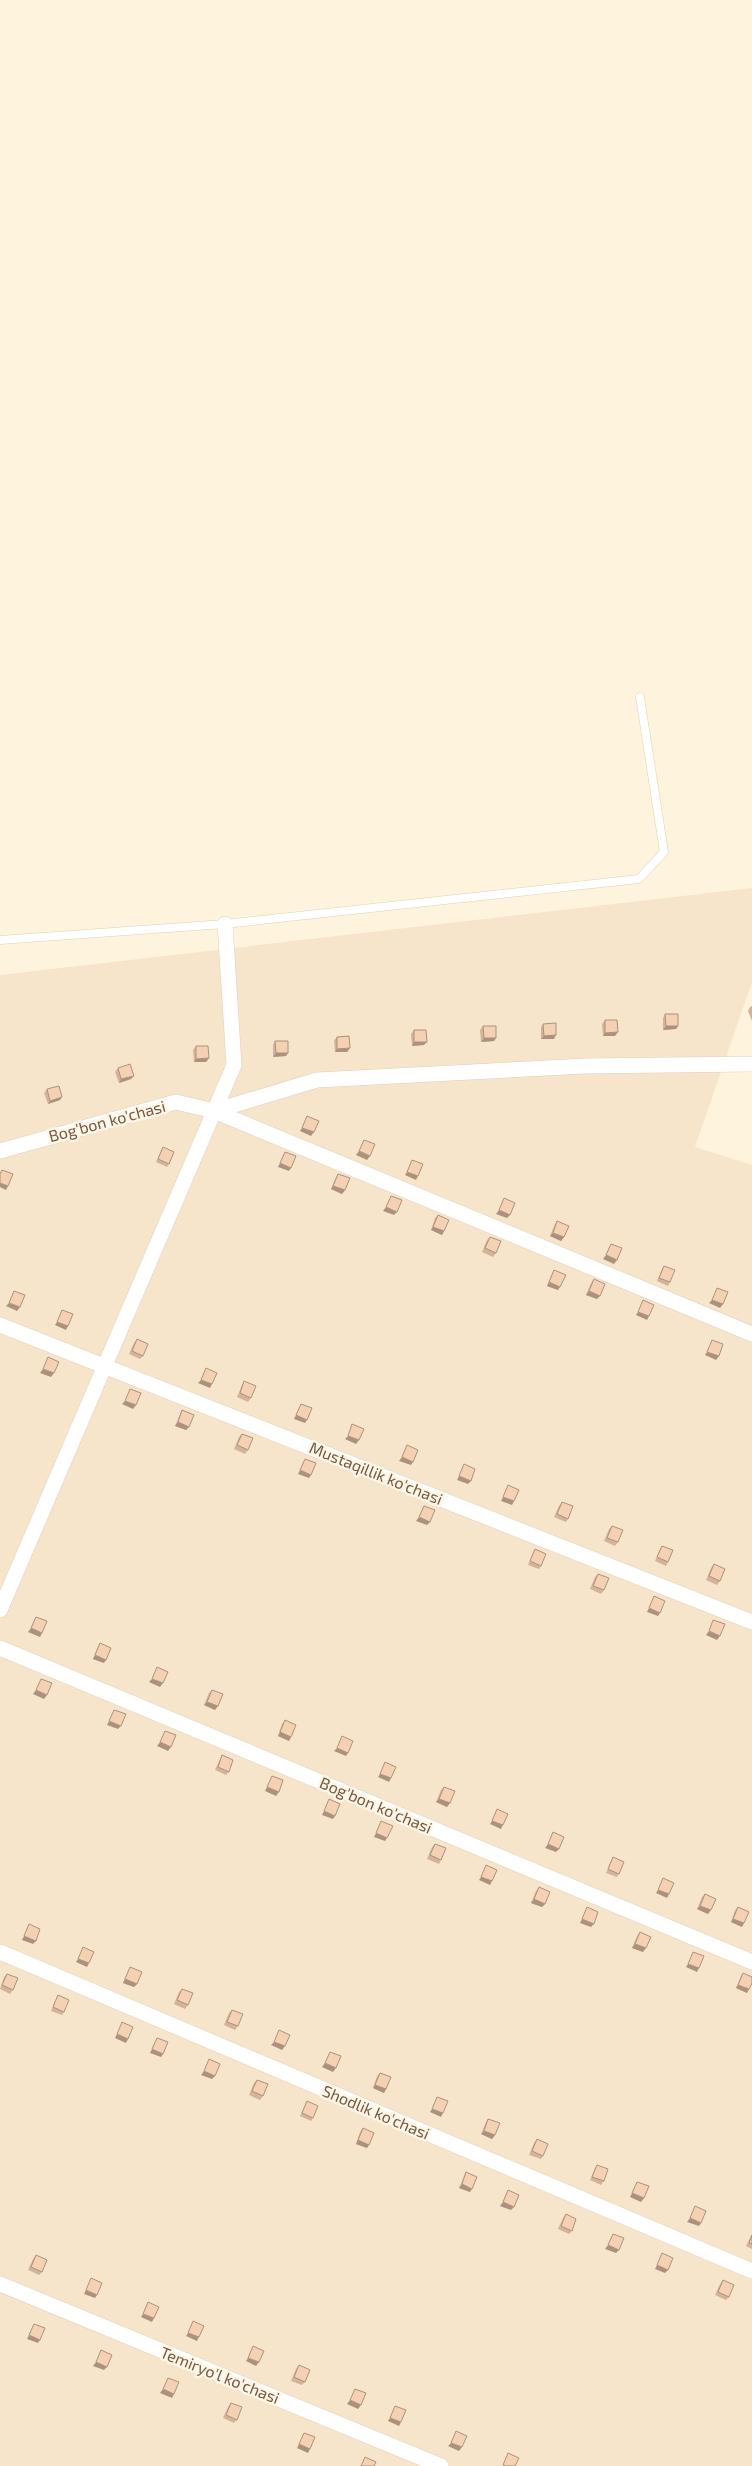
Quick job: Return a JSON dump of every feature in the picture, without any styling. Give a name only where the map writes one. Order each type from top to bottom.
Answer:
[{"type":"street","points":[[0,1610],[234,1065],[225,924]]},
{"type":"street","points":[[214,1111],[317,1080],[585,1066],[752,1064]]},
{"type":"street","name":"Bog'bon ko'chasi","points":[[0,1151],[176,1102],[214,1111],[752,1334]]},
{"type":"street","name":"Mustaqillik ko'chasi","points":[[0,1325],[752,1622]]},
{"type":"street","name":"Bog'bon ko'chasi","points":[[0,1648],[752,1962]]},
{"type":"street","name":"Shodlik ko'chasi","points":[[0,1952],[752,2271]]},
{"type":"street","name":"Temiryo'l ko'chasi","points":[[0,2284],[441,2466]]},
{"type":"lane","points":[[0,940],[225,924],[639,879],[664,852],[640,697]]},
{"type":"shaded area","points":[[752,888],[752,982],[695,1147],[752,1165],[752,2466],[0,2466],[0,975]]},
{"type":"building","points":[[665,1014],[678,1014],[678,1026],[666,1026]]},
{"type":"building","points":[[605,1020],[617,1020],[618,1032],[605,1033]]},
{"type":"building","points":[[556,1023],[556,1035],[544,1036],[543,1024]]},
{"type":"building","points":[[483,1026],[496,1026],[496,1038],[484,1038]]},
{"type":"building","points":[[414,1030],[426,1030],[427,1042],[414,1042]]},
{"type":"building","points":[[349,1036],[350,1048],[337,1049],[337,1037]]},
{"type":"building","points":[[275,1041],[288,1041],[288,1053],[276,1053]]},
{"type":"building","points":[[196,1046],[208,1046],[209,1058],[196,1059]]},
{"type":"building","points":[[130,1064],[134,1076],[121,1079],[118,1068]]},
{"type":"building","points":[[59,1086],[62,1097],[50,1101],[47,1089]]},
{"type":"building","points":[[307,1116],[319,1121],[314,1132],[302,1128]]},
{"type":"building","points":[[364,1140],[375,1144],[370,1156],[359,1151]]},
{"type":"building","points":[[163,1147],[174,1152],[169,1164],[158,1159]]},
{"type":"building","points":[[285,1152],[296,1156],[291,1168],[280,1163]]},
{"type":"building","points":[[412,1160],[423,1164],[418,1176],[407,1172]]},
{"type":"building","points":[[2,1170],[13,1174],[8,1186],[0,1183]]},
{"type":"building","points":[[338,1174],[350,1178],[345,1190],[333,1186]]},
{"type":"building","points":[[391,1196],[402,1200],[397,1212],[386,1207]]},
{"type":"building","points":[[504,1198],[515,1203],[510,1215],[499,1210]]},
{"type":"building","points":[[438,1215],[449,1220],[444,1231],[433,1227]]},
{"type":"building","points":[[557,1221],[569,1226],[564,1237],[553,1233]]},
{"type":"building","points":[[490,1237],[501,1241],[496,1253],[485,1248]]},
{"type":"building","points":[[611,1244],[622,1248],[617,1260],[606,1255]]},
{"type":"building","points":[[664,1266],[675,1270],[670,1282],[659,1278]]},
{"type":"building","points":[[554,1270],[566,1275],[560,1287],[549,1282]]},
{"type":"building","points":[[594,1279],[605,1284],[600,1296],[589,1291]]},
{"type":"building","points":[[717,1288],[728,1292],[723,1304],[712,1300]]},
{"type":"building","points":[[14,1291],[25,1295],[20,1307],[9,1303]]},
{"type":"building","points":[[643,1300],[654,1305],[649,1316],[638,1312]]},
{"type":"building","points":[[62,1310],[73,1314],[68,1326],[57,1322]]},
{"type":"building","points":[[137,1339],[148,1344],[143,1356],[132,1351]]},
{"type":"building","points":[[712,1340],[723,1344],[719,1356],[707,1352]]},
{"type":"building","points":[[48,1357],[59,1362],[54,1373],[43,1369]]},
{"type":"building","points":[[206,1368],[217,1373],[212,1384],[201,1380]]},
{"type":"building","points":[[244,1381],[256,1386],[251,1398],[240,1393]]},
{"type":"building","points":[[130,1389],[141,1393],[136,1405],[125,1401]]},
{"type":"building","points":[[301,1404],[312,1408],[307,1420],[296,1415]]},
{"type":"building","points":[[182,1410],[194,1415],[189,1427],[178,1422]]},
{"type":"building","points":[[352,1424],[364,1429],[359,1440],[348,1436]]},
{"type":"building","points":[[242,1434],[253,1438],[248,1450],[237,1445]]},
{"type":"building","points":[[407,1445],[418,1450],[413,1462],[402,1457]]},
{"type":"building","points":[[305,1459],[316,1463],[311,1475],[300,1470]]},
{"type":"building","points":[[464,1464],[475,1469],[471,1481],[459,1476]]},
{"type":"building","points":[[508,1485],[519,1490],[514,1501],[503,1497]]},
{"type":"building","points":[[562,1502],[573,1506],[568,1519],[557,1514]]},
{"type":"building","points":[[424,1506],[435,1510],[430,1522],[419,1517]]},
{"type":"building","points":[[612,1526],[623,1530],[618,1542],[607,1538]]},
{"type":"building","points":[[662,1546],[673,1550],[668,1562],[657,1557]]},
{"type":"building","points":[[535,1549],[546,1554],[541,1566],[530,1561]]},
{"type":"building","points":[[714,1564],[725,1569],[720,1581],[709,1576]]},
{"type":"building","points":[[598,1574],[609,1578],[604,1590],[593,1586]]},
{"type":"building","points":[[654,1596],[665,1601],[660,1613],[649,1608]]},
{"type":"building","points":[[36,1617],[47,1621],[42,1633],[31,1628]]},
{"type":"building","points":[[713,1620],[725,1624],[720,1636],[709,1631]]},
{"type":"building","points":[[100,1643],[111,1648],[106,1660],[95,1655]]},
{"type":"building","points":[[157,1667],[168,1672],[163,1683],[152,1679]]},
{"type":"building","points":[[41,1679],[52,1683],[47,1695],[36,1690]]},
{"type":"building","points":[[212,1690],[223,1694],[218,1706],[207,1702]]},
{"type":"building","points":[[114,1710],[126,1714],[121,1726],[109,1721]]},
{"type":"building","points":[[285,1720],[296,1725],[291,1737],[280,1732]]},
{"type":"building","points":[[165,1731],[176,1735],[171,1747],[160,1742]]},
{"type":"building","points":[[342,1736],[353,1741],[348,1753],[337,1748]]},
{"type":"building","points":[[222,1755],[233,1760],[229,1772],[218,1767]]},
{"type":"building","points":[[385,1762],[396,1767],[391,1778],[380,1774]]},
{"type":"building","points":[[272,1776],[283,1780],[279,1792],[267,1787]]},
{"type":"building","points":[[444,1787],[455,1791],[450,1803],[439,1799]]},
{"type":"building","points":[[329,1799],[340,1804],[335,1816],[324,1811]]},
{"type":"building","points":[[497,1809],[508,1814],[503,1825],[492,1821]]},
{"type":"building","points":[[381,1821],[393,1826],[387,1838],[376,1833]]},
{"type":"building","points":[[553,1832],[564,1837],[559,1849],[548,1844]]},
{"type":"building","points":[[435,1844],[446,1848],[441,1860],[430,1855]]},
{"type":"building","points":[[613,1857],[624,1862],[619,1874],[608,1869]]},
{"type":"building","points":[[486,1865],[497,1870],[492,1881],[481,1877]]},
{"type":"building","points":[[663,1878],[674,1883],[669,1894],[658,1890]]},
{"type":"building","points":[[539,1887],[550,1892],[545,1904],[534,1899]]},
{"type":"building","points":[[705,1894],[716,1899],[711,1910],[700,1906]]},
{"type":"building","points":[[587,1907],[598,1912],[594,1924],[582,1919]]},
{"type":"building","points":[[738,1907],[749,1912],[744,1923],[733,1919]]},
{"type":"building","points":[[29,1924],[40,1929],[36,1941],[24,1936]]},
{"type":"building","points":[[640,1932],[651,1937],[646,1948],[635,1944]]},
{"type":"building","points":[[83,1947],[94,1952],[89,1963],[78,1959]]},
{"type":"building","points":[[693,1952],[704,1956],[699,1968],[688,1964]]},
{"type":"building","points":[[130,1967],[142,1972],[137,1984],[125,1979]]},
{"type":"building","points":[[743,1973],[752,1977],[749,1989],[738,1985]]},
{"type":"building","points":[[7,1974],[18,1978],[13,1990],[2,1985]]},
{"type":"building","points":[[182,1989],[193,1993],[188,2005],[177,2000]]},
{"type":"building","points":[[58,1995],[69,2000],[64,2012],[53,2007]]},
{"type":"building","points":[[232,2010],[243,2014],[238,2026],[227,2022]]},
{"type":"building","points":[[122,2022],[133,2027],[128,2039],[117,2034]]},
{"type":"building","points":[[279,2030],[290,2035],[285,2046],[274,2042]]},
{"type":"building","points":[[157,2038],[168,2042],[163,2054],[152,2049]]},
{"type":"building","points":[[330,2052],[341,2056],[336,2068],[325,2063]]},
{"type":"building","points":[[209,2059],[220,2064],[215,2076],[204,2071]]},
{"type":"building","points":[[380,2073],[391,2077],[386,2089],[375,2085]]},
{"type":"building","points":[[257,2080],[268,2084],[263,2096],[252,2091]]},
{"type":"building","points":[[437,2097],[448,2101],[443,2113],[432,2109]]},
{"type":"building","points":[[307,2101],[318,2106],[313,2118],[302,2113]]},
{"type":"building","points":[[488,2119],[500,2123],[495,2135],[484,2131]]},
{"type":"building","points":[[363,2128],[374,2133],[369,2145],[358,2140]]},
{"type":"building","points":[[537,2139],[548,2144],[543,2156],[532,2151]]},
{"type":"building","points":[[597,2165],[608,2169],[604,2181],[592,2177]]},
{"type":"building","points":[[466,2172],[477,2177],[472,2189],[462,2184]]},
{"type":"building","points":[[637,2182],[649,2186],[644,2198],[632,2193]]},
{"type":"building","points":[[508,2190],[519,2195],[514,2207],[503,2202]]},
{"type":"building","points":[[695,2206],[706,2211],[701,2223],[690,2218]]},
{"type":"building","points":[[566,2214],[576,2219],[572,2231],[561,2226]]},
{"type":"building","points":[[613,2234],[624,2238],[619,2250],[608,2245]]},
{"type":"building","points":[[662,2253],[673,2258],[668,2270],[657,2265]]},
{"type":"building","points":[[36,2255],[47,2260],[42,2272],[31,2267]]},
{"type":"building","points":[[91,2278],[102,2283],[97,2295],[86,2290]]},
{"type":"building","points":[[723,2280],[734,2285],[729,2297],[718,2292]]},
{"type":"building","points":[[148,2302],[159,2307],[154,2318],[143,2314]]},
{"type":"building","points":[[193,2321],[204,2326],[199,2337],[188,2333]]},
{"type":"building","points":[[34,2324],[45,2328],[40,2340],[29,2335]]},
{"type":"building","points":[[253,2346],[264,2351],[259,2362],[248,2358]]},
{"type":"building","points":[[101,2350],[112,2355],[107,2367],[96,2362]]},
{"type":"building","points":[[299,2365],[310,2370],[305,2382],[294,2377]]},
{"type":"building","points":[[168,2378],[179,2382],[174,2394],[163,2389]]},
{"type":"building","points":[[355,2389],[366,2393],[361,2405],[350,2400]]},
{"type":"building","points":[[231,2403],[242,2407],[237,2420],[226,2415]]},
{"type":"building","points":[[395,2406],[406,2410],[401,2422],[390,2418]]},
{"type":"building","points":[[456,2431],[467,2436],[462,2447],[451,2443]]},
{"type":"building","points":[[304,2433],[315,2437],[310,2449],[299,2444]]},
{"type":"building","points":[[508,2453],[519,2458],[515,2466],[503,2465]]},
{"type":"building","points":[[365,2457],[376,2462],[374,2466],[361,2466]]}]
